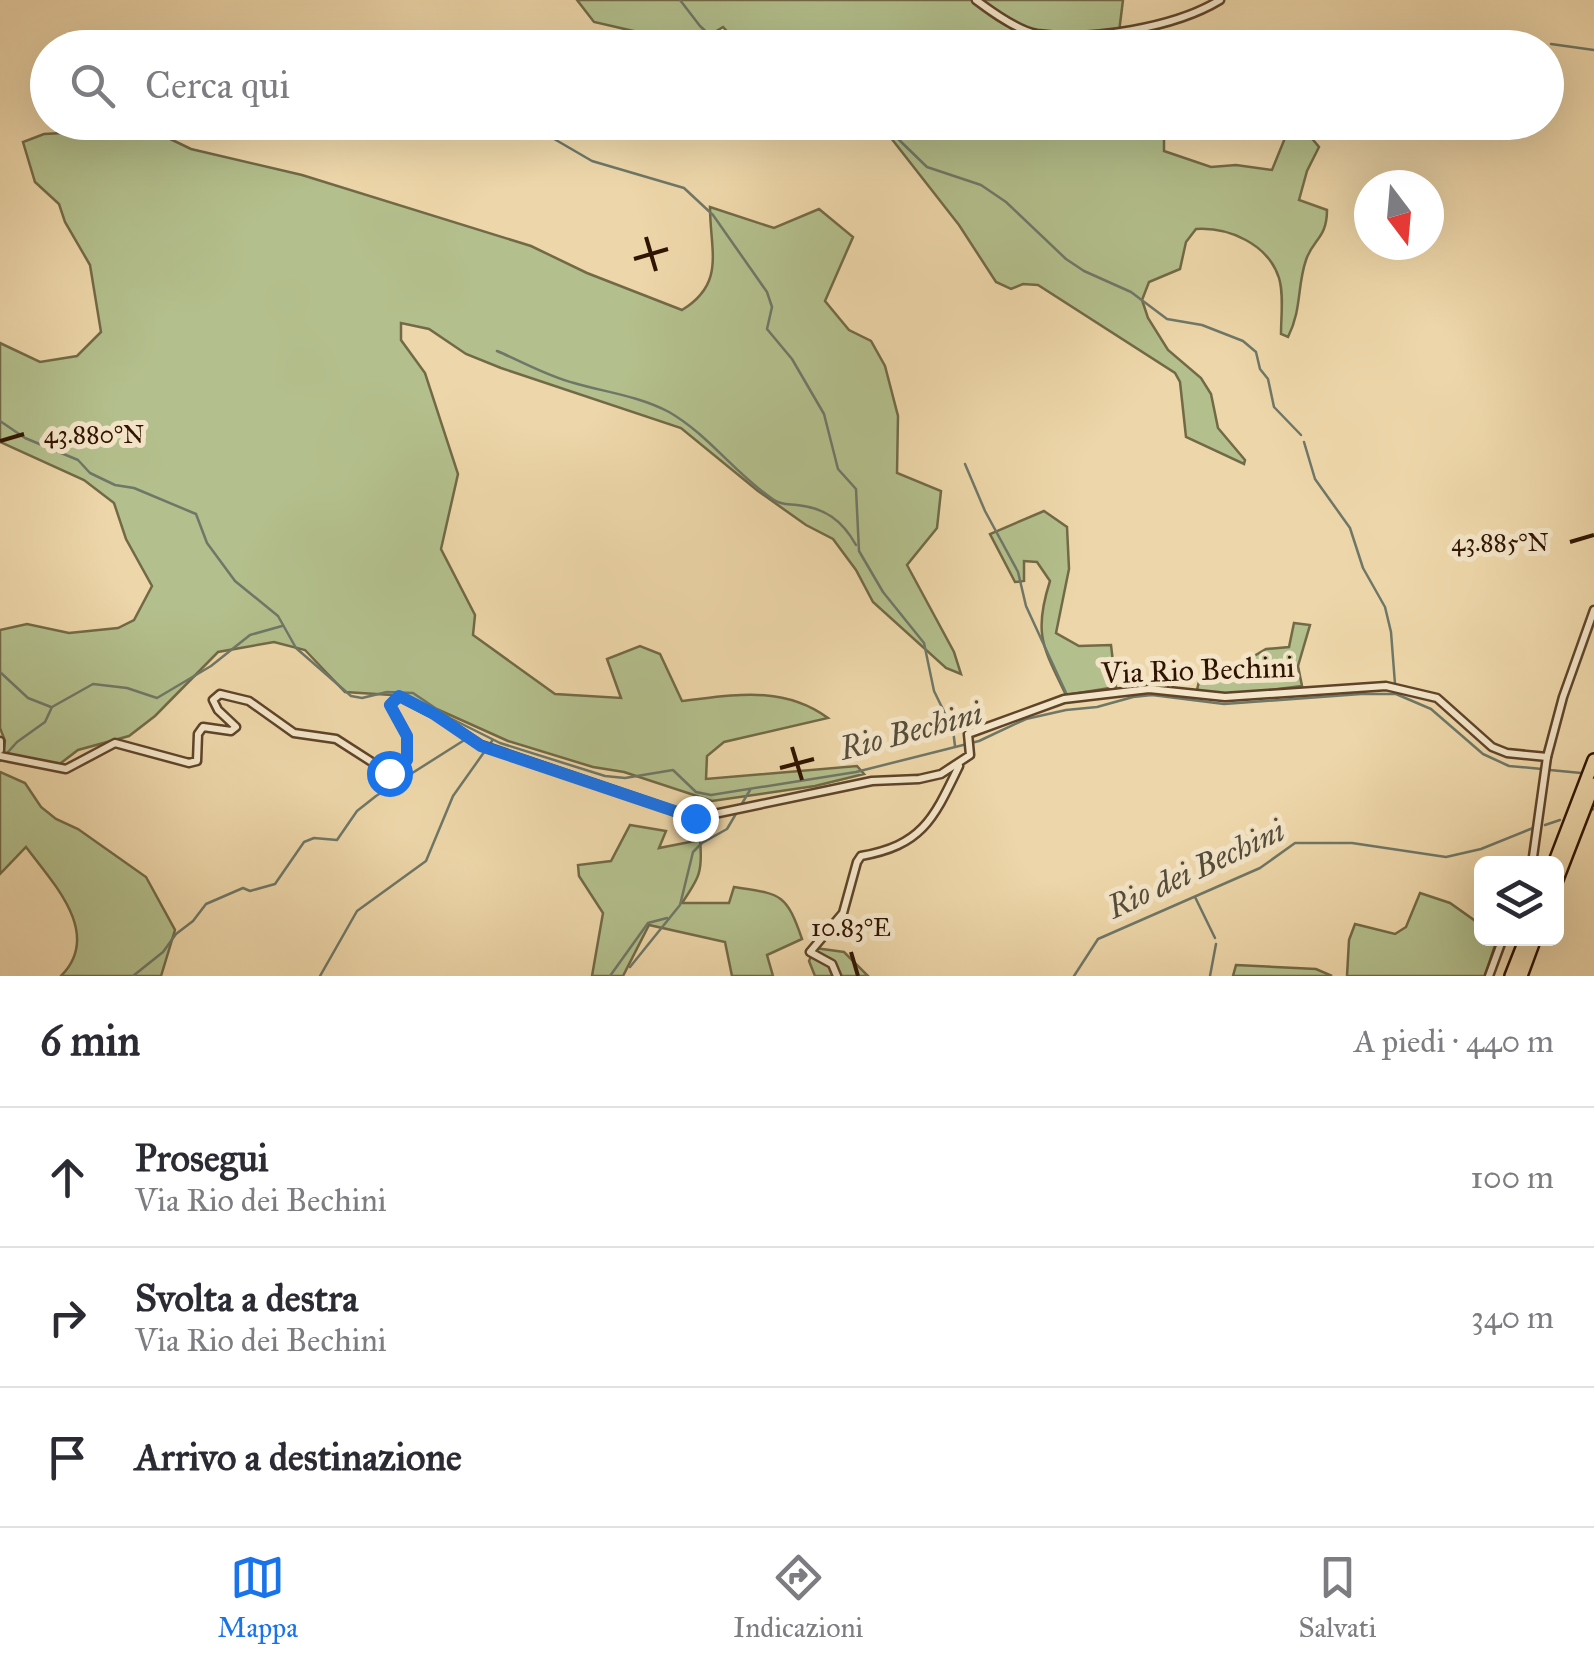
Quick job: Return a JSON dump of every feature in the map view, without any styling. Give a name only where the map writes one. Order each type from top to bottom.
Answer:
[{"type":"highway","points":[[1557,856],[1594,760]]},
{"type":"highway","points":[[1564,861],[1594,784]]},
{"type":"highway","points":[[1511,976],[1523,946]]},
{"type":"highway","points":[[1521,976],[1532,946]]},
{"type":"street","points":[[976,0],[1027,30]]},
{"type":"street","points":[[1130,30],[1155,27],[1220,0]]},
{"type":"street","points":[[1533,856],[1546,765],[1563,696],[1594,610]]},
{"type":"street","name":"Via Rio Bechini","points":[[959,764],[970,754],[971,732],[1064,699],[1149,689],[1225,698],[1373,686],[1437,698],[1492,747],[1546,765]]},
{"type":"street","points":[[0,742],[0,753],[66,769],[115,743],[188,763],[197,761],[198,734],[203,726],[230,731],[236,726],[218,710],[213,700],[220,694],[249,701],[294,732],[336,738],[389,773],[407,760],[407,736],[390,705],[399,696],[481,746],[695,818],[872,781],[919,780],[959,764]]},
{"type":"street","points":[[838,976],[832,964],[810,952],[844,913],[860,856],[888,852],[922,831],[959,764]]},
{"type":"street","points":[[1489,976],[1500,946]]},
{"type":"green space","points":[[577,0],[1123,0],[1119,30],[723,27],[629,30],[594,22]]},
{"type":"green space","points":[[172,140],[191,149],[302,175],[531,246],[587,273],[682,310],[696,300],[710,277],[710,207],[774,228],[819,209],[853,237],[825,301],[849,330],[871,341],[885,366],[898,416],[897,473],[941,491],[937,528],[907,565],[954,652],[961,674],[946,668],[873,602],[833,539],[758,491],[681,428],[501,368],[466,354],[429,329],[401,323],[401,340],[425,373],[458,474],[441,549],[475,615],[473,635],[555,694],[621,698],[607,659],[640,646],[660,654],[682,701],[739,695],[776,697],[794,701],[828,718],[724,742],[707,756],[706,779],[857,766],[864,774],[815,786],[712,801],[508,741],[439,710],[392,695],[345,692],[305,650],[274,642],[218,652],[155,716],[129,736],[78,750],[57,766],[3,754],[0,630],[27,624],[69,633],[118,628],[134,620],[152,586],[126,539],[114,503],[84,480],[0,442],[0,343],[40,362],[77,356],[101,332],[90,265],[59,204],[35,182],[23,142]]},
{"type":"green space","points":[[893,140],[1164,140],[1164,151],[1211,167],[1236,165],[1272,170],[1284,140],[1313,140],[1319,147],[1299,200],[1327,210],[1325,227],[1306,260],[1288,337],[1281,334],[1281,291],[1274,266],[1257,247],[1221,231],[1196,229],[1186,242],[1180,269],[1149,282],[1142,300],[1168,350],[1201,378],[1211,394],[1218,428],[1245,460],[1244,464],[1186,437],[1180,382],[1175,373],[1038,285],[1023,284],[1011,289],[996,282],[959,225]]},
{"type":"green space","points":[[1044,511],[1067,527],[1069,569],[1056,633],[1079,646],[1111,645],[1116,687],[1066,695],[1043,640],[1042,614],[1050,581],[1037,562],[1024,561],[1024,581],[1015,582],[990,534]]},
{"type":"green space","points":[[1294,623],[1310,625],[1298,666],[1302,686],[1228,695],[1197,690],[1200,677],[1209,671],[1252,662],[1254,656],[1266,649],[1289,647]]},
{"type":"green space","points":[[0,772],[25,783],[41,807],[56,819],[78,829],[146,877],[175,930],[161,976],[61,976],[73,960],[77,943],[76,926],[60,893],[26,847],[0,874]]},
{"type":"green space","points":[[630,825],[666,831],[659,848],[700,840],[699,874],[682,903],[729,903],[734,887],[772,894],[786,904],[802,939],[767,955],[773,976],[732,976],[725,942],[649,925],[623,976],[592,976],[603,913],[579,876],[578,865],[611,861]]},
{"type":"green space","points":[[1420,893],[1450,903],[1474,920],[1474,946],[1495,946],[1485,976],[1347,976],[1349,940],[1355,924],[1395,934],[1406,927]]},
{"type":"green space","points":[[815,948],[844,952],[868,976],[815,976],[809,961]]},
{"type":"green space","points":[[1236,965],[1316,969],[1332,976],[1233,976]]},
{"type":"waterway","points":[[680,0],[704,30]]},
{"type":"waterway","points":[[1564,46],[1594,50]]},
{"type":"waterway","points":[[556,140],[592,161],[684,188],[713,215],[767,292],[772,307],[767,329],[792,359],[824,414],[838,469],[856,489],[859,551],[883,592],[924,643],[934,691],[953,730],[955,746]]},
{"type":"waterway","points":[[899,140],[927,167],[981,185],[1006,202],[1084,271],[1131,292],[1167,319],[1202,325],[1243,341],[1256,352],[1260,369],[1268,379],[1274,407],[1301,435]]},
{"type":"waterway","points":[[497,351],[564,380],[634,398],[669,412],[774,500],[824,512],[839,522],[856,545]]},
{"type":"waterway","name":"Rio Bechini","points":[[0,421],[25,438],[78,460],[90,473],[115,485],[134,488],[196,514],[207,543],[235,581],[278,616],[296,648],[351,696],[413,693],[450,718],[500,743],[605,776],[625,778],[673,770],[696,792],[711,795],[856,772],[979,741],[1026,719],[1152,695],[1224,704],[1396,694],[1431,709],[1483,754],[1509,766],[1542,769]]},
{"type":"waterway","points":[[1304,442],[1315,479],[1350,528],[1363,568],[1385,607],[1395,684]]},
{"type":"waterway","points":[[965,464],[1018,572],[1026,606],[1067,695]]},
{"type":"waterway","points":[[0,761],[17,742],[45,722],[52,707],[93,684],[127,688],[157,698],[211,666],[250,635],[282,626]]},
{"type":"waterway","points":[[0,672],[28,698],[51,707]]},
{"type":"waterway","points":[[133,976],[163,952],[206,904],[243,888],[250,891],[275,884],[304,842],[314,838],[337,840],[357,811],[376,796],[466,739]]},
{"type":"waterway","points":[[320,976],[357,911],[426,861],[453,796],[492,741]]},
{"type":"waterway","name":"Rio Bechini","points":[[1550,770],[1581,773]]},
{"type":"waterway","points":[[630,967],[680,905],[693,852],[727,829],[750,790]]},
{"type":"waterway","name":"Rio dei Bechini","points":[[1545,825],[1560,820]]},
{"type":"waterway","name":"Rio dei Bechini","points":[[1074,976],[1098,939],[1260,868],[1295,843],[1352,843],[1446,857],[1481,849],[1533,828]]},
{"type":"waterway","points":[[1195,897],[1215,938]]},
{"type":"waterway","points":[[610,976],[648,923],[667,918]]},
{"type":"waterway","points":[[1210,976],[1216,944]]},
{"type":"route","points":[[389,773],[407,760],[407,736],[390,705],[399,696],[481,746],[695,818]]}]
